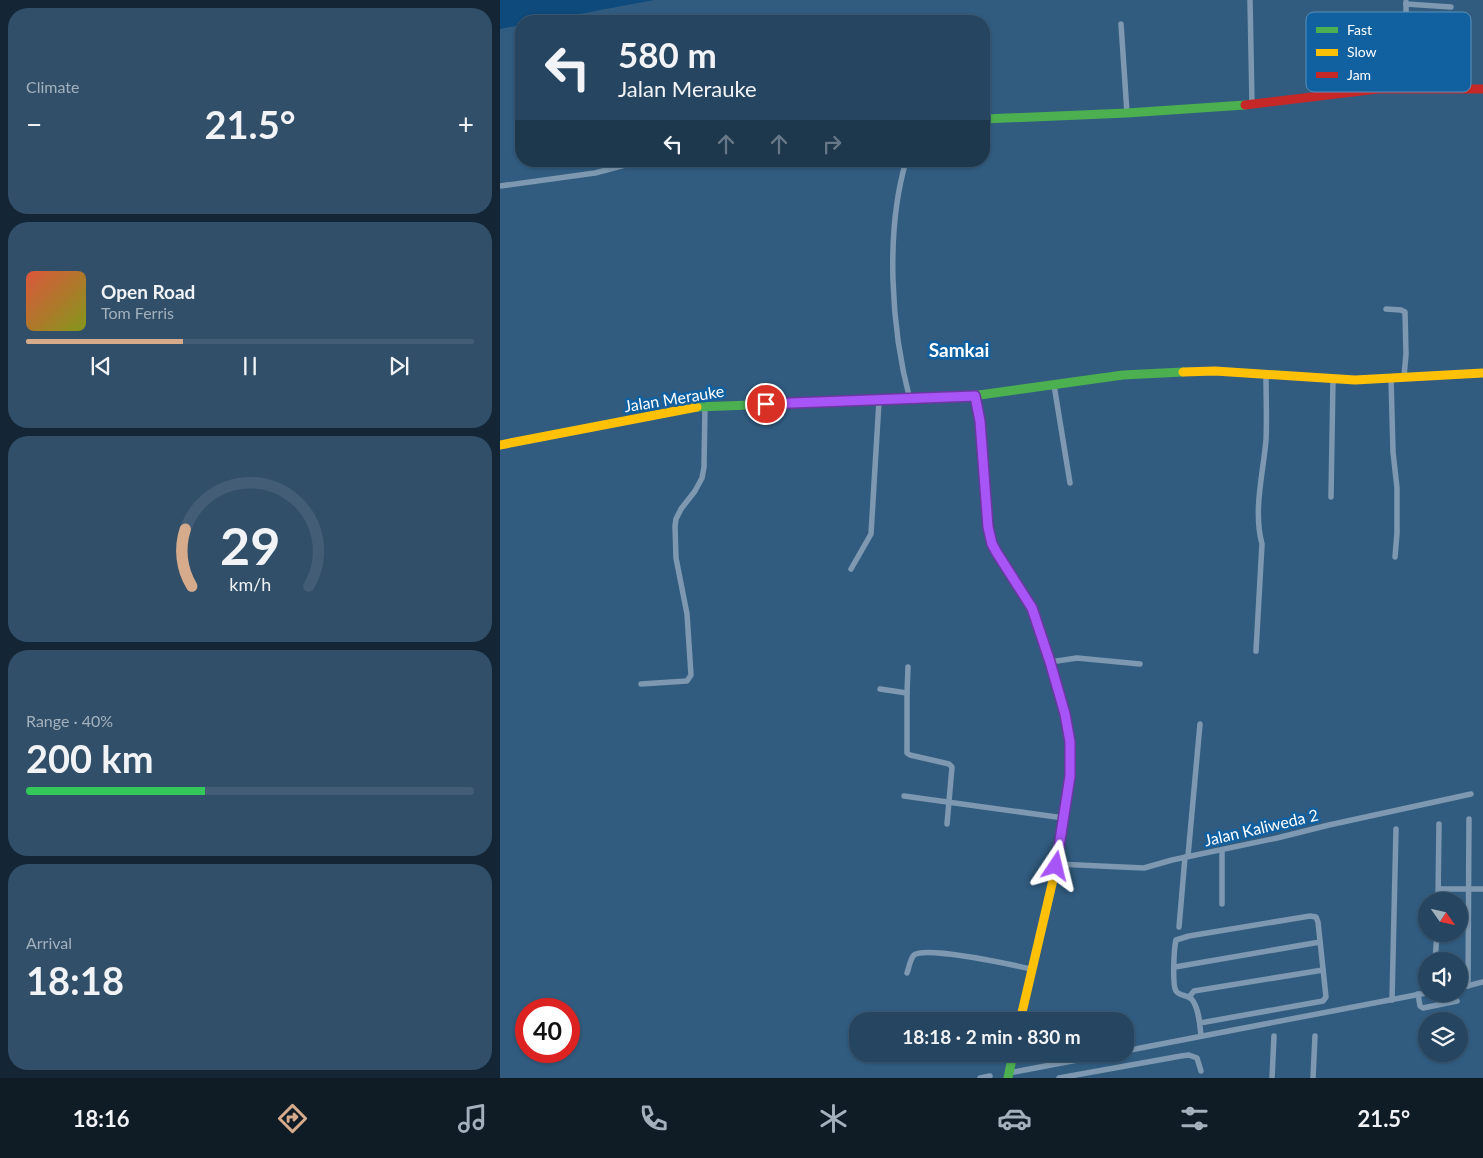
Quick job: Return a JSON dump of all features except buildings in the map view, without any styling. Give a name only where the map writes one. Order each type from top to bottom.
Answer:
[{"type":"street","points":[[1250,0],[1252,104]]},
{"type":"street","points":[[1406,2],[1451,6]]},
{"type":"street","points":[[1121,24],[1127,113]]},
{"type":"street","points":[[990,119],[1011,120],[1270,103],[1355,92]]},
{"type":"street","points":[[500,186],[595,173],[618,167]]},
{"type":"street","points":[[905,167],[896,204],[894,284],[902,370],[910,400]]},
{"type":"street","points":[[1386,309],[1405,312],[1406,354],[1404,377]]},
{"type":"street","name":"Jalan Merauke","points":[[500,445],[535,440],[677,410],[705,406],[910,400],[975,396],[1149,373],[1215,371],[1333,379],[1483,373]]},
{"type":"street","points":[[1256,651],[1262,544],[1258,529],[1259,497],[1266,440],[1266,375]]},
{"type":"street","points":[[1391,378],[1393,452],[1397,488],[1395,556]]},
{"type":"street","points":[[1330,497],[1333,379]]},
{"type":"street","points":[[1054,385],[1070,483]]},
{"type":"street","points":[[975,396],[980,421],[988,527],[992,544],[1032,608],[1065,714],[1070,742],[1070,776],[1056,864],[1022,1012]]},
{"type":"street","points":[[851,569],[871,534],[879,401]]},
{"type":"street","points":[[641,684],[687,680],[691,676],[687,614],[676,558],[675,526],[680,509],[695,491],[702,478],[704,468],[705,406]]},
{"type":"street","points":[[1050,662],[1077,658],[1140,664]]},
{"type":"street","points":[[908,667],[905,750],[910,755],[949,764],[952,767],[948,824]]},
{"type":"street","points":[[880,689],[907,693]]},
{"type":"street","points":[[1179,927],[1200,724]]},
{"type":"street","name":"Jalan Kaliweda 2","points":[[1056,864],[1144,868],[1471,794]]},
{"type":"street","points":[[904,796],[1064,818]]},
{"type":"street","points":[[1469,819],[1468,986],[1483,982]]},
{"type":"street","points":[[1439,824],[1439,892]]},
{"type":"street","points":[[1392,1000],[1396,829]]},
{"type":"street","points":[[1222,850],[1222,904]]},
{"type":"street","points":[[1439,889],[1483,889]]},
{"type":"street","points":[[1200,1023],[1323,1001],[1326,997],[1318,922],[1314,916],[1198,934],[1176,940],[1174,948],[1174,988],[1178,994],[1193,1000],[1200,1023],[1201,1036]]},
{"type":"street","points":[[1175,967],[1320,942]]},
{"type":"street","points":[[907,973],[911,959],[919,953],[958,955],[1031,969]]},
{"type":"street","points":[[1189,997],[1194,992],[1323,970]]},
{"type":"street","points":[[1134,1049],[1418,995]]},
{"type":"street","points":[[1420,1002],[1420,1006],[1423,1008],[1453,1002]]},
{"type":"street","points":[[1254,1014],[1256,1025]]},
{"type":"street","points":[[1272,1078],[1274,1036]]},
{"type":"street","points":[[1313,1078],[1315,1036]]},
{"type":"street","points":[[1059,1078],[1181,1056],[1197,1058],[1201,1071]]},
{"type":"street","points":[[1011,1062],[1008,1076],[1072,1062]]},
{"type":"street","points":[[1102,1070],[1103,1078]]},
{"type":"street","points":[[980,1078],[990,1076]]},
{"type":"water","points":[[500,0],[654,0],[574,15],[515,15],[515,26],[500,29]]},
{"type":"traffic: fast","points":[[990,119],[1127,113],[1245,105]]},
{"type":"traffic: fast","points":[[697,407],[965,397],[1123,375],[1183,372]]},
{"type":"traffic: fast","points":[[975,396],[980,421],[988,527],[992,544],[1024,594],[1036,620],[1065,714],[1071,758],[1068,794],[1056,867]]},
{"type":"traffic: fast","points":[[1008,1078],[1011,1062]]},
{"type":"traffic: slow","points":[[1183,372],[1215,371],[1355,380],[1483,373]]},
{"type":"traffic: slow","points":[[500,445],[697,407]]},
{"type":"traffic: slow","points":[[1022,1012],[1056,867]]},
{"type":"traffic: jam","points":[[1471,89],[1483,89]]},
{"type":"traffic: jam","points":[[1245,105],[1353,92]]},
{"type":"district","name":"Samkai","points":[[959,349]]},
{"type":"route","points":[[766,404],[975,396],[980,421],[988,527],[992,544],[1032,608],[1065,714],[1070,742],[1071,758],[1068,794],[1056,866]]}]
